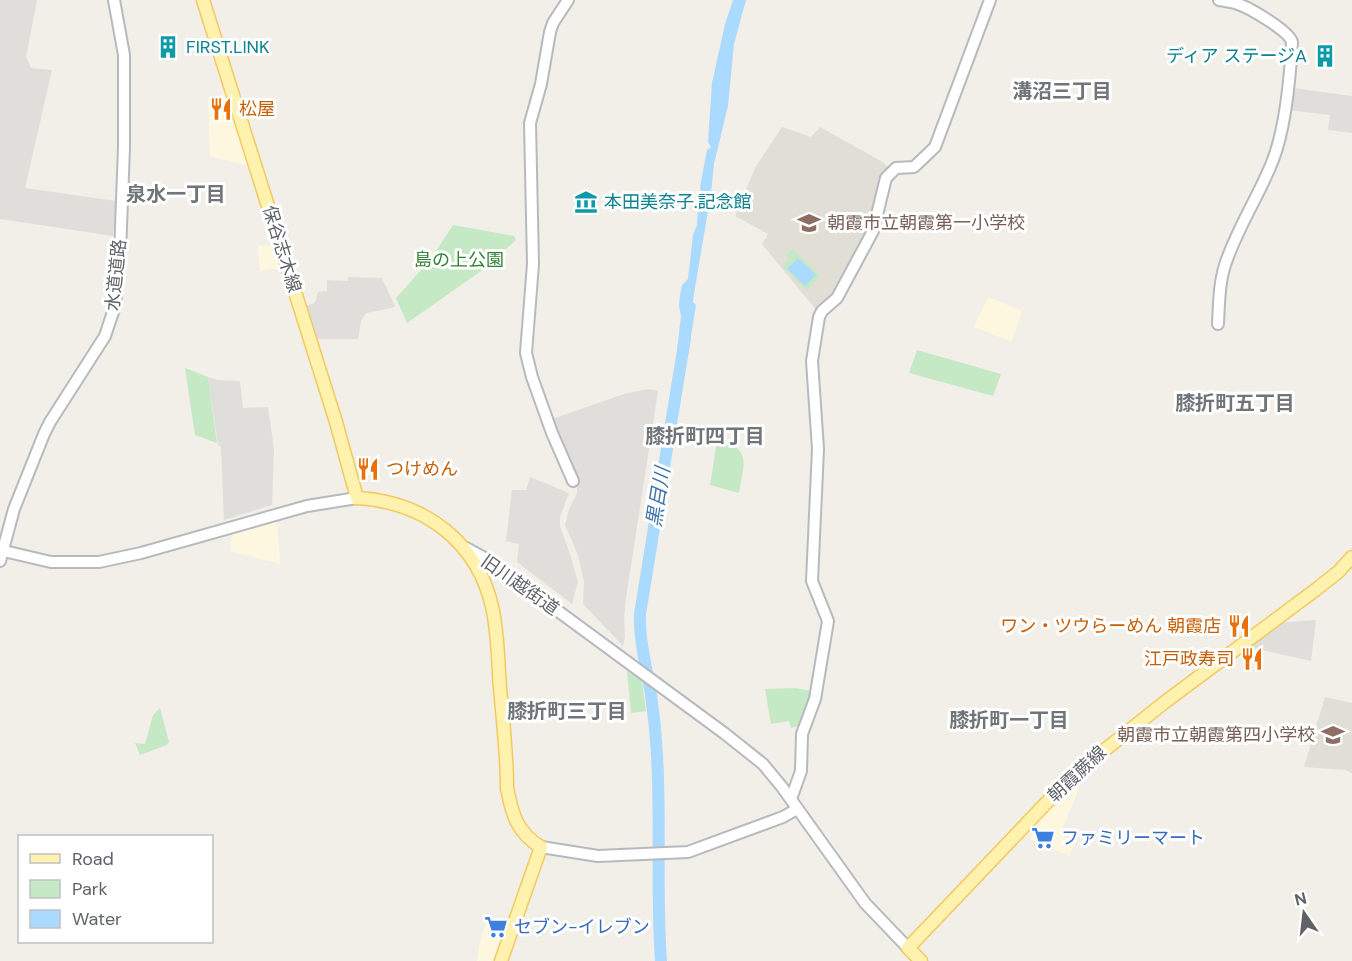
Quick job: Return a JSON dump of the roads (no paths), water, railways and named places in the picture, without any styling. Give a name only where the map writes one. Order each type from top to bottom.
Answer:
[{"type":"main road","name":"保谷志木線","points":[[203,0],[336,422],[357,498]]},
{"type":"main road","name":"旧川越街道","points":[[357,498],[392,503],[418,513],[440,526],[466,548]]},
{"type":"main road","points":[[466,548],[480,573],[490,600],[495,627],[507,788],[511,807],[523,834],[542,847],[501,961]]},
{"type":"main road","name":"朝霞蕨線","points":[[908,948],[1072,776],[1165,702],[1318,588],[1352,557]]},
{"type":"main road","name":"旧川越街道","points":[[908,948],[921,961]]},
{"type":"street","name":"水道道路","points":[[1,554],[21,489],[50,422],[105,336],[115,306],[120,253],[124,55],[114,0]]},
{"type":"street","points":[[568,0],[550,32],[541,84],[530,123],[533,264],[526,353],[552,433],[573,482]]},
{"type":"street","points":[[542,847],[598,856],[688,852],[783,817],[794,804],[801,771],[802,734],[815,699],[828,621],[812,581],[818,449],[812,362],[819,317],[822,311],[837,298],[873,231],[886,178],[896,168],[914,167],[935,147],[990,0]]},
{"type":"street","points":[[1218,324],[1219,295],[1226,264],[1268,173],[1276,150],[1283,118],[1292,42],[1287,34],[1264,18],[1240,5],[1219,0]]},
{"type":"street","name":"旧川越街道","points":[[1,554],[51,562],[99,562],[141,553],[307,506],[357,498]]},
{"type":"street","name":"旧川越街道","points":[[466,548],[490,561],[752,754],[773,775],[865,903],[908,948]]},
{"type":"street","points":[[480,573],[482,567],[490,561]]},
{"type":"water","points":[[733,0],[746,0],[734,44],[728,106],[714,164],[694,294],[693,302],[696,305],[688,355],[677,351],[681,316],[680,295],[682,285],[688,279],[693,235],[697,225],[700,187],[707,150],[711,147],[708,142],[712,83],[725,24]]},
{"type":"water","points":[[798,258],[816,275],[805,286],[787,269]]},
{"type":"waterway","name":"黒目川","points":[[661,961],[657,748],[642,645],[640,614],[685,338]]},
{"type":"place","name":"FIRST.LINK","points":[[168,47]]},
{"type":"place","name":"ディア ステージA","points":[[1325,56]]},
{"type":"place","name":"松屋","points":[[221,109]]},
{"type":"place","name":"本田美奈子.記念館","points":[[586,202]]},
{"type":"place","name":"朝霞市立朝霞第一小学校","points":[[809,223]]},
{"type":"place","name":"つけめん","points":[[368,469]]},
{"type":"place","name":"ワン・ツウらーめん 朝霞店","points":[[1239,626]]},
{"type":"place","name":"江戸政寿司","points":[[1252,659]]},
{"type":"place","name":"朝霞市立朝霞第四小学校","points":[[1333,735]]},
{"type":"place","name":"ファミリーマート","points":[[1043,838]]},
{"type":"place","name":"セブン-イレブン","points":[[496,927]]},
{"type":"district","name":"溝沼三丁目","points":[[1062,91]]},
{"type":"district","name":"泉水一丁目","points":[[176,194]]},
{"type":"district","name":"膝折町五丁目","points":[[1235,403]]},
{"type":"district","name":"膝折町四丁目","points":[[705,436]]},
{"type":"district","name":"膝折町三丁目","points":[[567,711]]},
{"type":"district","name":"膝折町一丁目","points":[[1009,720]]},
{"type":"park label","name":"島の上公園","points":[[459,260]]}]
